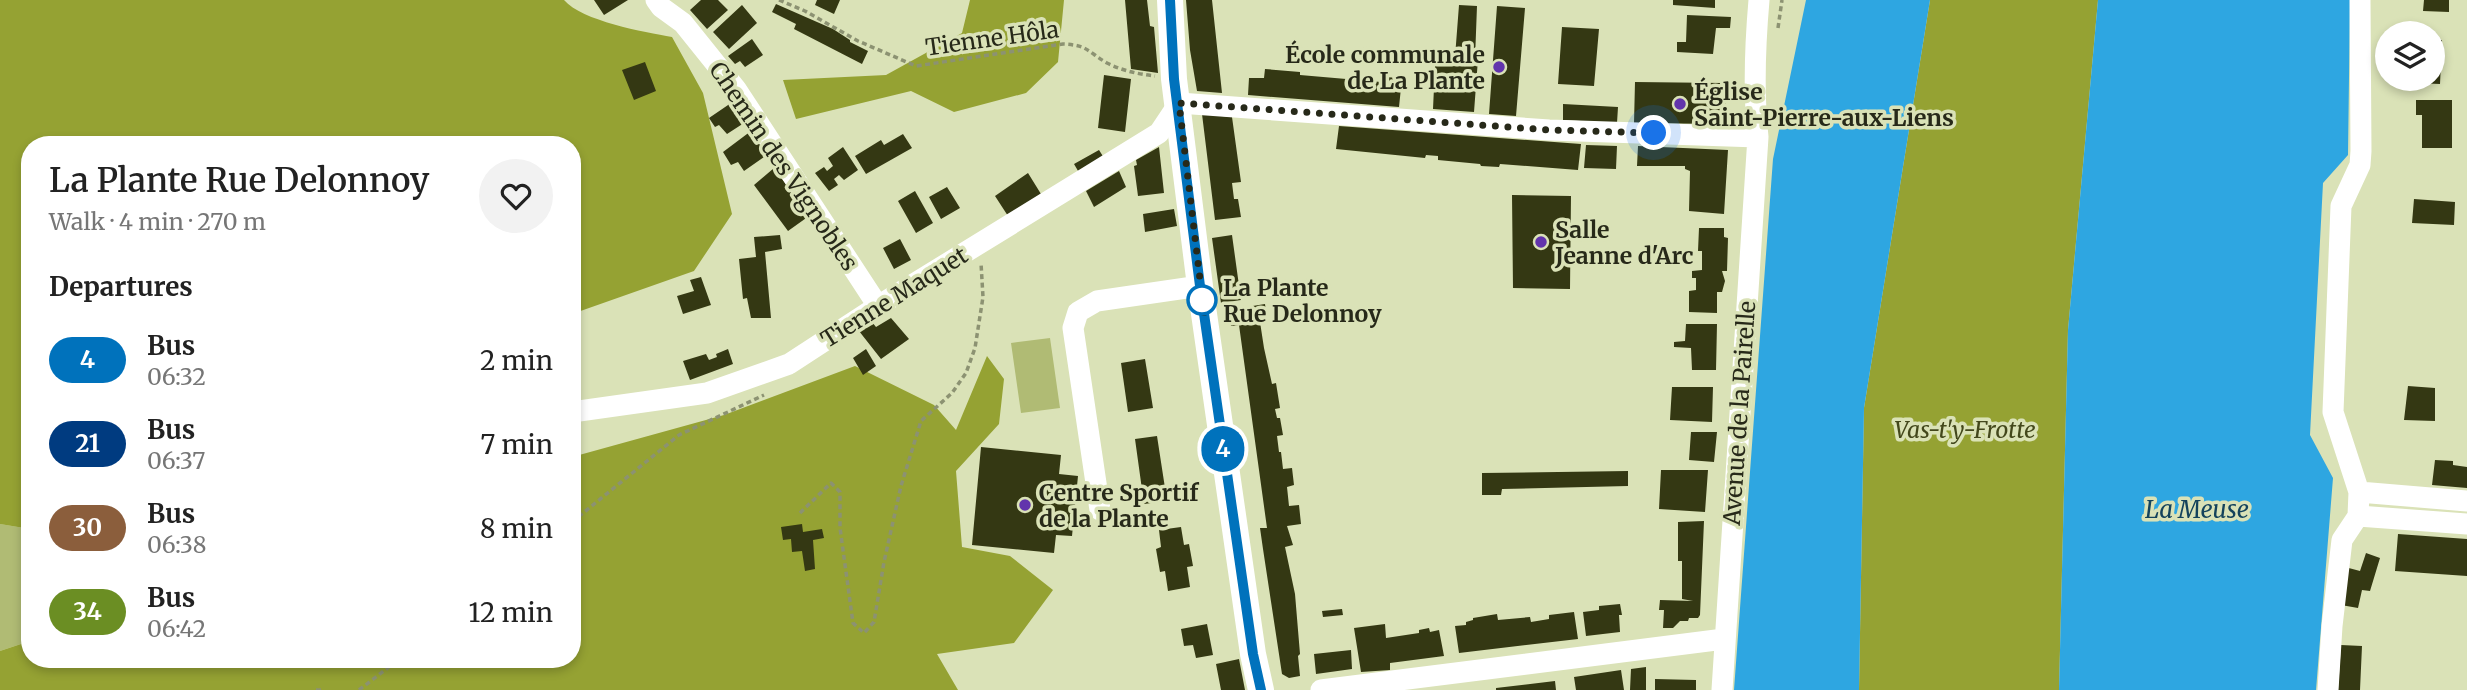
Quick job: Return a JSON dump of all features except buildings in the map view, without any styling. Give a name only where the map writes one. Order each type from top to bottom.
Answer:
[{"type":"main road","points":[[1170,0],[1177,91],[1200,286],[1253,654],[1261,690]]},
{"type":"street","name":"Chemin des Vignobles","points":[[656,0],[683,23],[736,89],[878,306]]},
{"type":"street","name":"Avenue de la Pairelle","points":[[1722,690],[1758,136],[1755,90],[1759,0]]},
{"type":"street","points":[[2328,690],[2342,540],[2358,516],[2360,492],[2333,412],[2341,206],[2360,165],[2361,151],[2360,0]]},
{"type":"street","name":"Tienne Maquet","points":[[581,411],[707,393],[789,365],[878,306],[1159,133],[1177,91]]},
{"type":"street","points":[[1177,91],[1549,130],[1758,136]]},
{"type":"street","points":[[1100,510],[1073,328],[1078,312],[1097,300],[1200,286]]},
{"type":"street","points":[[2360,492],[2467,501]]},
{"type":"street","points":[[2358,516],[2467,524]]},
{"type":"street","points":[[1321,690],[1724,639]]},
{"type":"path","name":"Tienne Hôla","points":[[779,0],[805,11],[858,41],[916,66],[1063,44],[1082,45],[1107,62],[1177,91]]},
{"type":"path","points":[[800,513],[831,482],[840,492],[840,528],[853,623],[864,633],[874,622],[898,499],[921,421],[952,393],[966,373],[975,348],[983,297],[980,243]]},
{"type":"path","points":[[581,515],[679,435],[765,395]]},
{"type":"path","points":[[359,690],[388,668]]},
{"type":"green space","points":[[0,0],[564,0],[599,20],[672,37],[703,93],[732,214],[694,271],[581,311],[581,136],[21,136],[21,528],[0,524]]},
{"type":"green space","points":[[970,0],[1064,0],[1058,62],[1026,93],[954,112],[911,91],[796,119],[783,80],[886,75],[962,33]]},
{"type":"green space","name":"Vas-t'y-Frotte","points":[[1930,0],[2098,0],[2068,330],[2059,690],[1859,690],[1864,408]]},
{"type":"green space","points":[[1050,338],[1060,408],[1021,413],[1011,343]]},
{"type":"green space","points":[[987,356],[1004,379],[999,424],[956,471],[962,547],[1010,556],[1053,590],[1014,643],[937,654],[958,690],[0,690],[0,651],[21,644],[21,668],[581,668],[581,455],[724,415],[855,366],[934,405],[956,430]]},
{"type":"green space","points":[[0,524],[21,528],[21,644],[0,651]]},
{"type":"water","points":[[1806,0],[1930,0],[1864,408],[1859,690],[1734,690],[1773,159]]},
{"type":"water","name":"La Meuse","points":[[2098,0],[2350,0],[2348,155],[2323,183],[2310,435],[2333,478],[2316,690],[2059,690],[2068,330]]},
{"type":"bus line","name":"4","points":[[1170,0],[1174,79],[1200,286],[1253,654],[1261,690]]},
{"type":"place","name":"École communale de La Plante","points":[[1499,67]]},
{"type":"place","name":"Église Saint-Pierre-aux-Liens","points":[[1680,104]]},
{"type":"place","name":"Salle Jeanne d'Arc","points":[[1541,242]]},
{"type":"place","name":"La Plante Rue Delonnoy","points":[[1202,300]]},
{"type":"place","name":"Centre Sportif de la Plante","points":[[1025,505]]},
{"type":"route","points":[[1202,300],[1204,313],[1179,103],[1549,130],[1654,133]]}]
